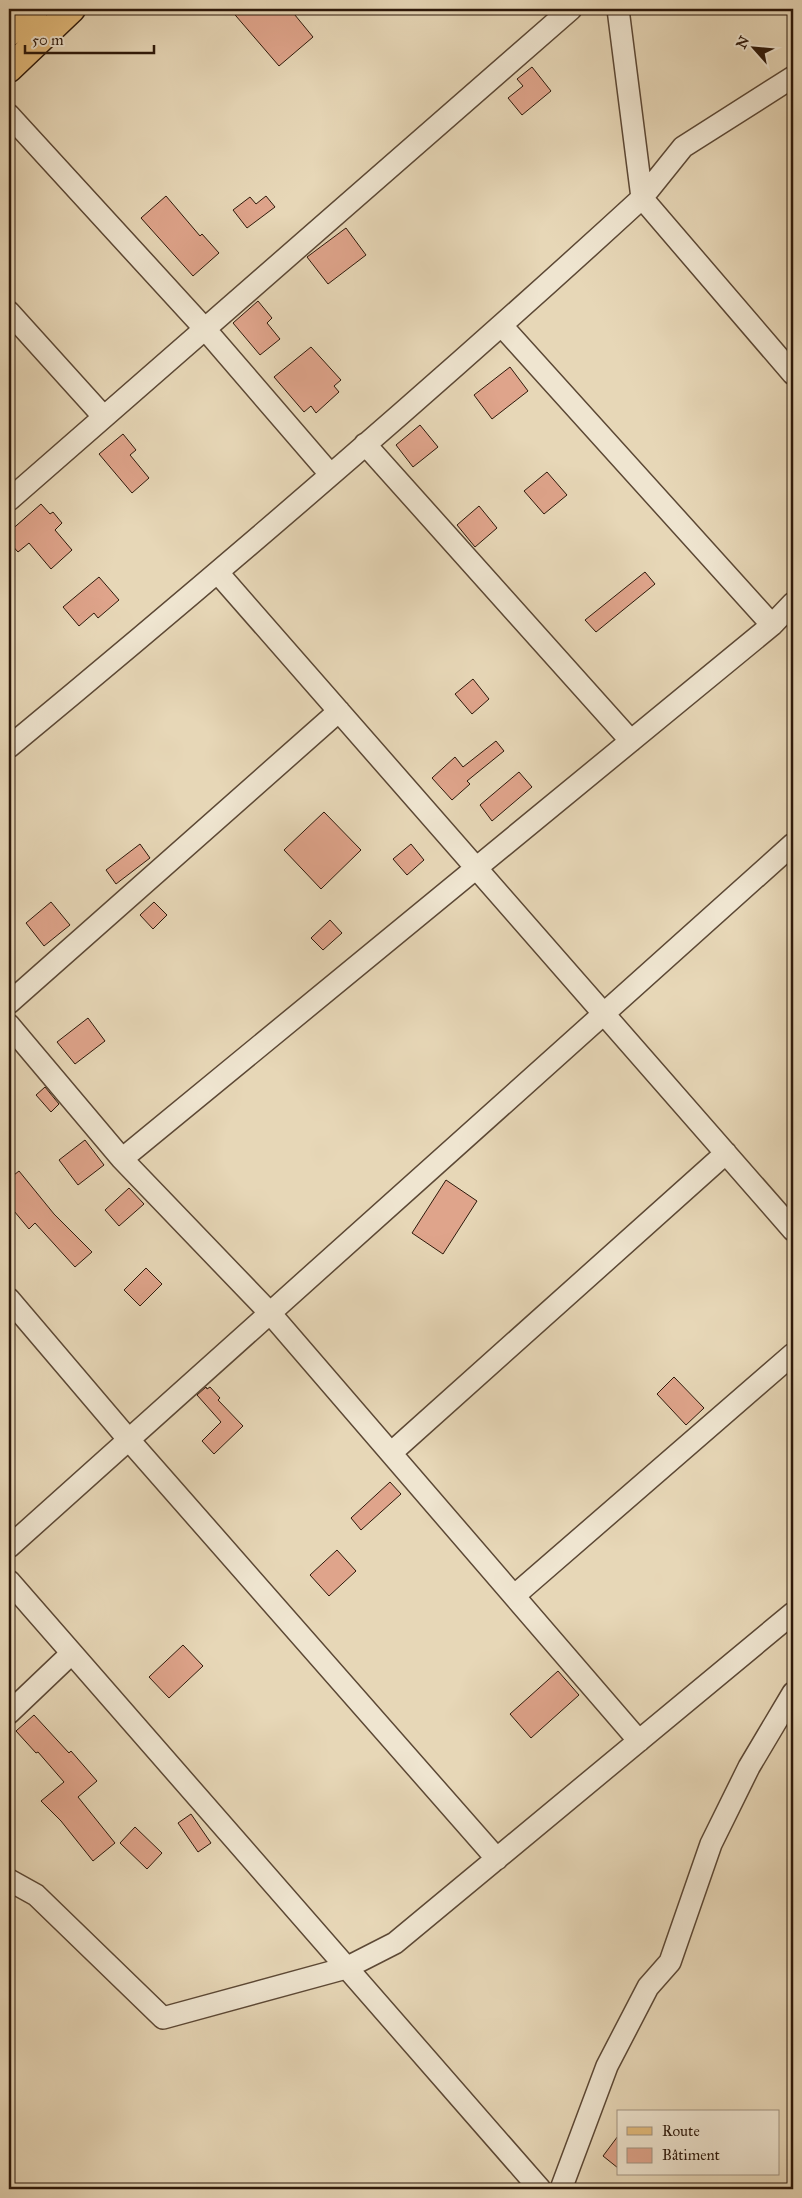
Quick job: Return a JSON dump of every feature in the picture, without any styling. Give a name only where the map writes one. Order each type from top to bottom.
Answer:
[{"type":"main road","points":[[9,33],[35,9]]},
{"type":"main road","points":[[9,69],[72,9]]},
{"type":"street","points":[[9,500],[571,9]]},
{"type":"street","points":[[618,9],[642,198],[789,360]]},
{"type":"street","points":[[9,748],[218,573],[502,326],[642,198],[683,147],[793,77]]},
{"type":"street","points":[[9,115],[205,328],[330,474]]},
{"type":"street","points":[[9,312],[103,416]]},
{"type":"street","points":[[502,326],[772,625]]},
{"type":"street","points":[[365,444],[631,741]]},
{"type":"street","points":[[218,573],[793,1230]]},
{"type":"street","points":[[122,1159],[772,625],[793,603]]},
{"type":"street","points":[[9,1004],[339,711]]},
{"type":"street","points":[[9,1547],[793,844]]},
{"type":"street","points":[[9,1025],[122,1159],[270,1313],[639,1741]]},
{"type":"street","points":[[391,1453],[726,1153]]},
{"type":"street","points":[[9,1299],[129,1440],[497,1859]]},
{"type":"street","points":[[514,1596],[793,1354]]},
{"type":"street","points":[[9,1581],[540,2189]]},
{"type":"street","points":[[9,1880],[36,1895],[163,2018],[346,1968],[395,1943],[793,1613]]},
{"type":"street","points":[[9,1713],[72,1653]]},
{"type":"street","points":[[561,2189],[607,2066],[648,1987],[670,1962],[711,1844],[749,1767],[793,1692]]},
{"type":"building","points":[[230,9],[290,9],[313,37],[279,66]]},
{"type":"building","points":[[532,67],[551,91],[522,115],[508,98],[523,86],[517,79]]},
{"type":"building","points":[[166,196],[200,236],[202,234],[219,253],[193,276],[141,218]]},
{"type":"building","points":[[266,196],[275,207],[247,228],[233,210],[250,197],[256,204]]},
{"type":"building","points":[[346,228],[366,255],[328,284],[307,257]]},
{"type":"building","points":[[258,301],[272,318],[267,323],[280,339],[260,355],[233,323]]},
{"type":"building","points":[[311,347],[341,380],[334,386],[339,392],[316,413],[311,406],[304,412],[274,377]]},
{"type":"building","points":[[510,367],[528,391],[492,419],[474,395]]},
{"type":"building","points":[[420,425],[438,447],[413,467],[396,445]]},
{"type":"building","points":[[123,434],[136,450],[130,455],[149,478],[132,493],[99,454]]},
{"type":"building","points":[[547,472],[567,495],[544,514],[524,491]]},
{"type":"building","points":[[41,504],[50,514],[53,512],[62,523],[55,530],[72,550],[51,569],[29,543],[18,552],[9,542],[9,532]]},
{"type":"building","points":[[479,506],[497,528],[475,547],[457,525]]},
{"type":"building","points":[[645,572],[655,584],[596,632],[585,620]]},
{"type":"building","points":[[99,577],[119,600],[98,618],[94,613],[79,626],[63,607]]},
{"type":"building","points":[[473,679],[489,699],[472,714],[455,694]]},
{"type":"building","points":[[496,741],[504,751],[467,781],[470,784],[452,800],[432,778],[455,757],[463,767]]},
{"type":"building","points":[[519,772],[532,787],[492,821],[480,805]]},
{"type":"building","points":[[324,812],[361,850],[321,889],[284,850]]},
{"type":"building","points":[[140,844],[150,858],[116,884],[106,870]]},
{"type":"building","points":[[411,844],[424,860],[407,875],[393,859]]},
{"type":"building","points":[[51,902],[70,925],[44,946],[26,923]]},
{"type":"building","points":[[154,902],[167,915],[153,929],[140,915]]},
{"type":"building","points":[[330,920],[342,933],[323,950],[311,938]]},
{"type":"building","points":[[88,1018],[105,1041],[75,1064],[57,1042]]},
{"type":"building","points":[[45,1087],[59,1104],[51,1112],[36,1095]]},
{"type":"building","points":[[85,1140],[104,1165],[78,1185],[59,1160]]},
{"type":"building","points":[[19,1171],[54,1214],[92,1252],[75,1267],[35,1223],[29,1229],[9,1205],[9,1179]]},
{"type":"building","points":[[446,1180],[477,1201],[443,1254],[412,1233]]},
{"type":"building","points":[[129,1188],[144,1204],[119,1226],[105,1210]]},
{"type":"building","points":[[146,1268],[162,1284],[140,1306],[124,1290]]},
{"type":"building","points":[[674,1377],[704,1408],[686,1425],[657,1394]]},
{"type":"building","points":[[206,1387],[207,1389],[210,1387],[220,1398],[218,1400],[243,1426],[214,1454],[202,1441],[221,1422],[197,1395]]},
{"type":"building","points":[[390,1482],[401,1494],[361,1530],[351,1518]]},
{"type":"building","points":[[337,1550],[356,1571],[329,1596],[310,1575]]},
{"type":"building","points":[[183,1645],[203,1666],[169,1698],[149,1677]]},
{"type":"building","points":[[558,1671],[579,1695],[531,1738],[510,1714]]},
{"type":"building","points":[[34,1715],[69,1753],[71,1751],[97,1781],[78,1797],[115,1843],[93,1861],[61,1821],[41,1801],[64,1782],[38,1752],[36,1753],[16,1731]]},
{"type":"building","points":[[191,1814],[211,1843],[198,1852],[178,1823]]},
{"type":"building","points":[[135,1827],[162,1853],[147,1869],[120,1843]]},
{"type":"building","points":[[617,2137],[617,2167],[603,2156]]}]
